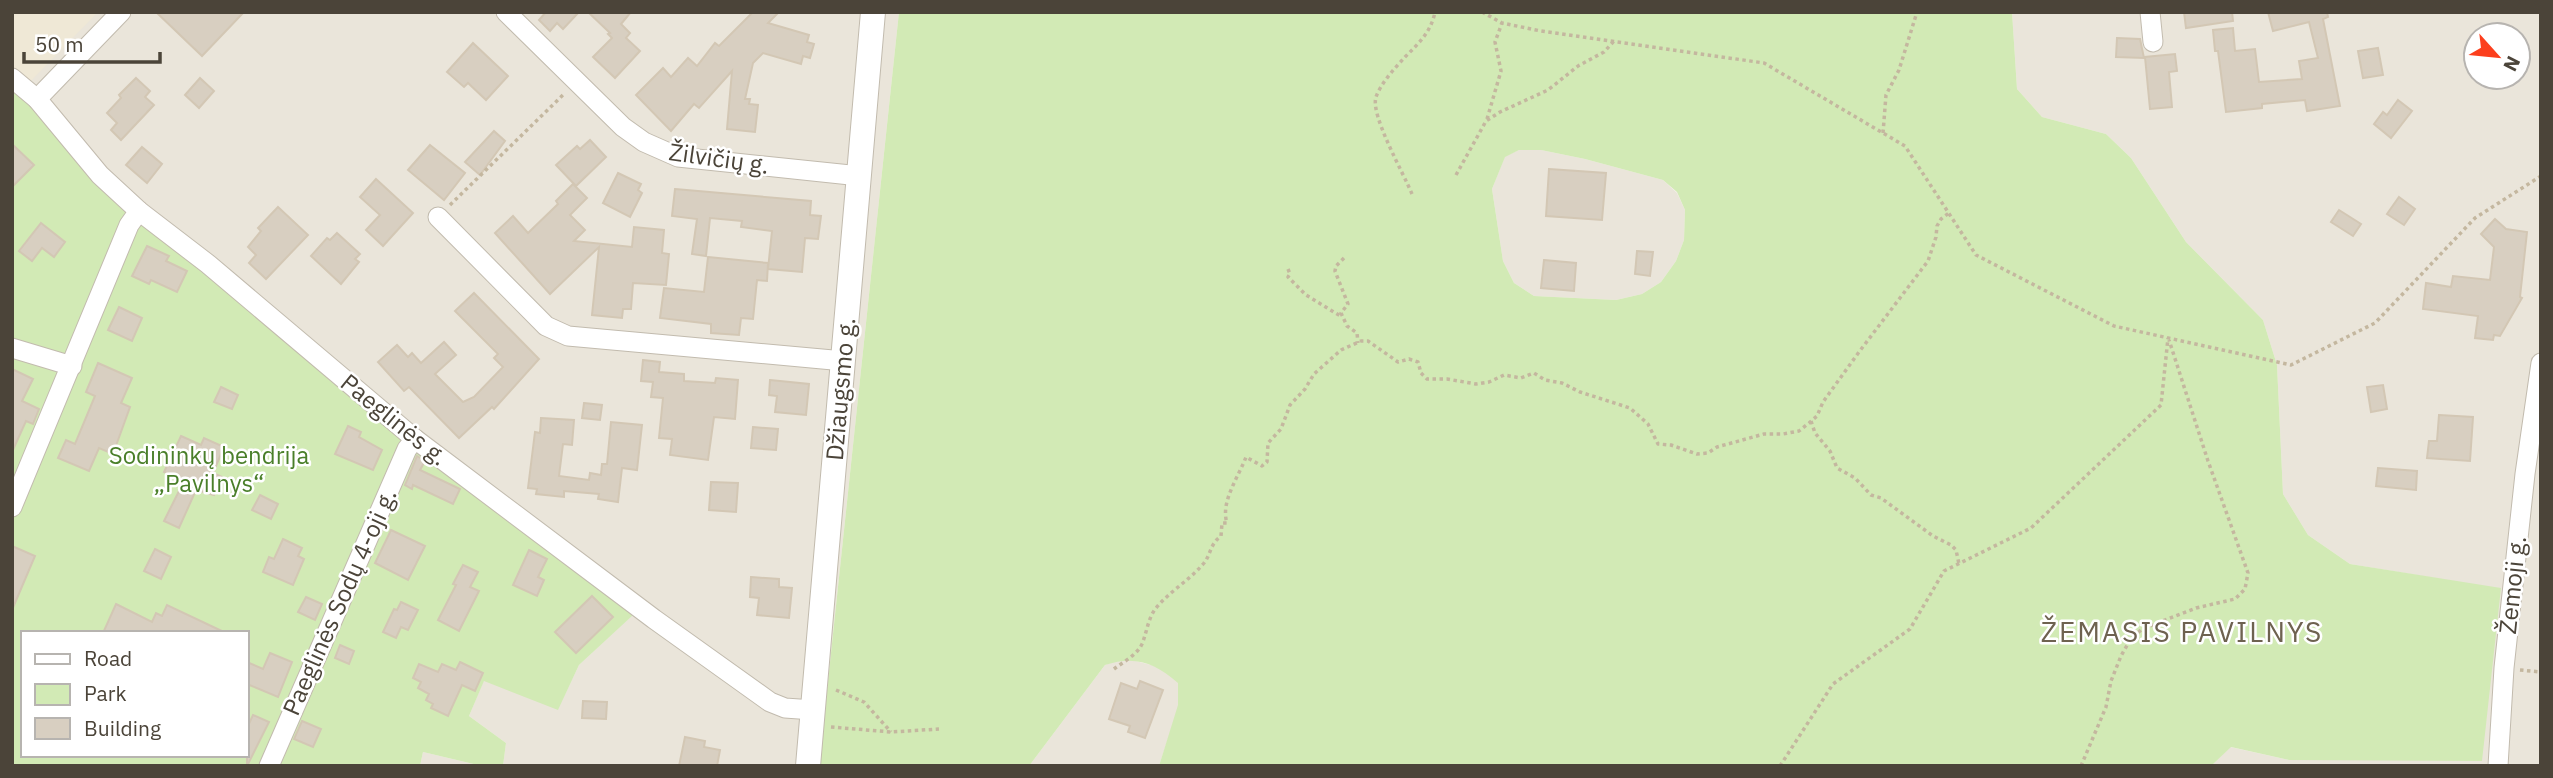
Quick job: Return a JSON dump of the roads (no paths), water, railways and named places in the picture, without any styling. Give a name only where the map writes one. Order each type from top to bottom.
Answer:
[{"type":"street","points":[[37,99],[121,12]]},
{"type":"street","name":"Žilvičių g.","points":[[506,12],[623,127],[644,142],[678,158],[860,176]]},
{"type":"street","name":"Džiaugsmo g.","points":[[808,766],[873,12]]},
{"type":"street","points":[[2150,12],[2154,42]]},
{"type":"street","name":"Paeglinės g.","points":[[12,78],[37,99],[100,175],[139,211],[208,264],[415,439],[654,619],[771,702],[785,708],[813,708]]},
{"type":"street","points":[[12,507],[129,225],[139,211]]},
{"type":"street","points":[[438,217],[546,326],[558,334],[844,361]]},
{"type":"street","points":[[12,348],[72,366]]},
{"type":"street","name":"Žemoji g.","points":[[2498,766],[2506,654],[2525,474],[2541,363]]},
{"type":"street","name":"Paeglinės Sodų 4-oji g.","points":[[269,766],[407,449],[415,439]]},
{"type":"district","name":"ŽEMASIS PAVILNYS","points":[[2182,632]]},
{"type":"park label","name":"Sodininkų bendrija „Pavilnys“","points":[[209,470]]}]
